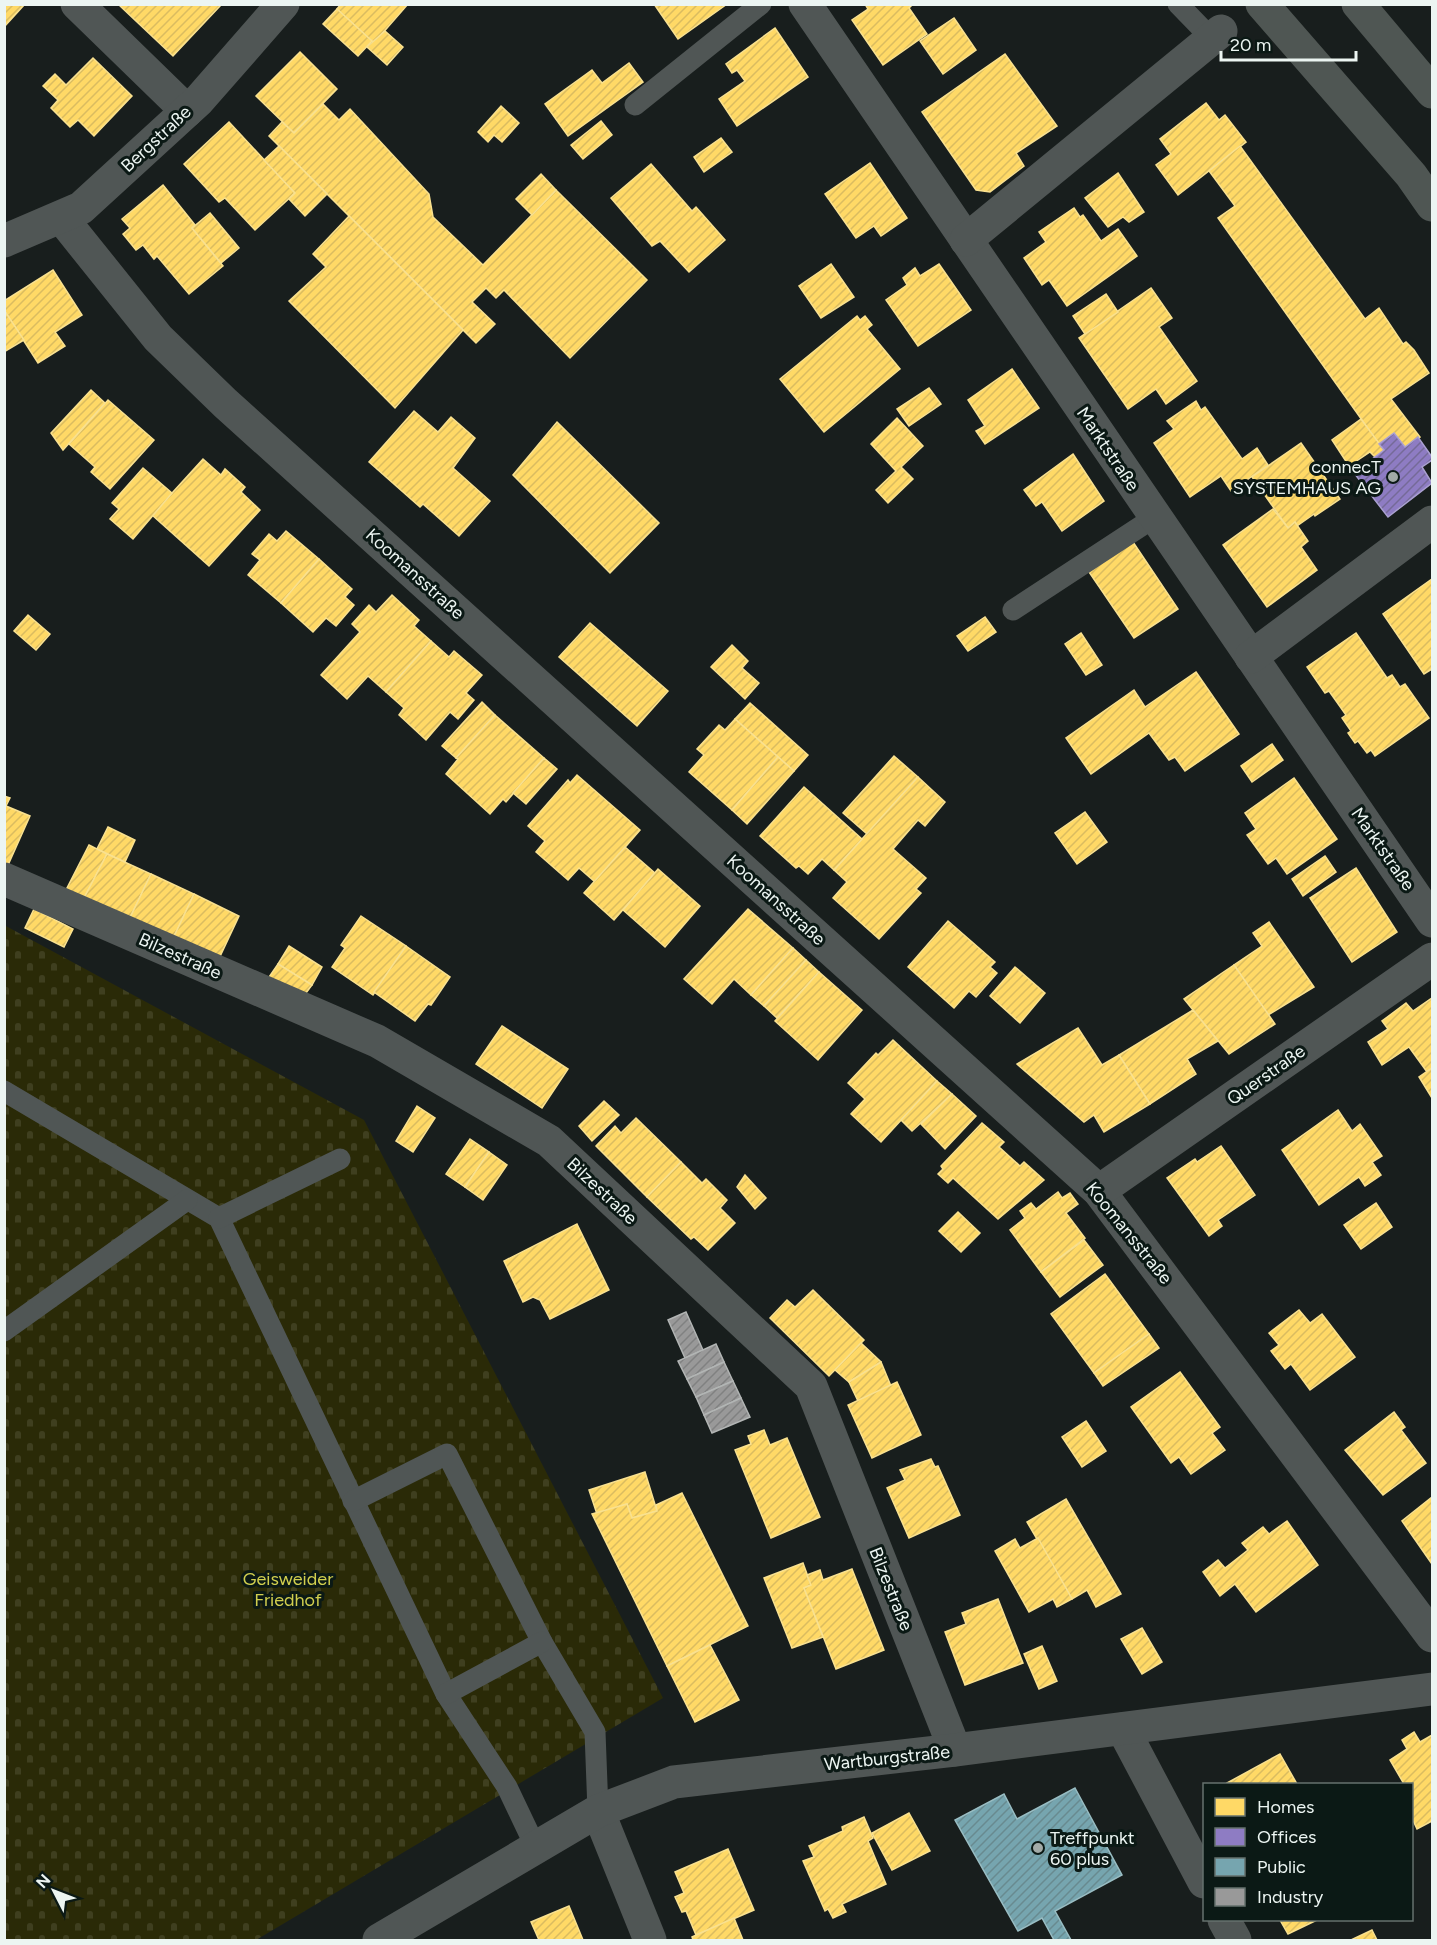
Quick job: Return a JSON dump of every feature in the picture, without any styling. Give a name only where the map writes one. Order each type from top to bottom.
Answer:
[{"type":"main road","points":[[1262,4],[1411,176],[1432,205]]},
{"type":"main road","points":[[1358,4],[1432,92]]},
{"type":"street","points":[[77,4],[187,111]]},
{"type":"street","name":"Bergstraße","points":[[4,241],[81,208],[187,111],[283,4]]},
{"type":"street","name":"Marktstraße","points":[[805,4],[1432,921]]},
{"type":"street","points":[[966,240],[1217,35]]},
{"type":"street","name":"Koomansstraße","points":[[61,217],[158,338],[225,403],[1099,1191],[1432,1636]]},
{"type":"street","points":[[1251,657],[1432,522]]},
{"type":"street","name":"Bilzestraße","points":[[4,879],[377,1041],[549,1141],[558,1149],[811,1386],[955,1750]]},
{"type":"street","name":"Querstraße","points":[[1099,1191],[1432,959]]},
{"type":"street","name":"Wartburgstraße","points":[[379,1941],[598,1811],[674,1782],[955,1750],[1432,1689]]},
{"type":"street","points":[[1123,1729],[1203,1880]]},
{"type":"street","points":[[598,1811],[650,1941]]},
{"type":"street","points":[[1225,1921],[1235,1941]]},
{"type":"lane","points":[[635,105],[761,4]]},
{"type":"lane","points":[[1178,4],[1217,35]]},
{"type":"lane","points":[[1014,610],[1155,517]]},
{"type":"lane","points":[[4,1091],[219,1218],[446,1694],[507,1787],[536,1848]]},
{"type":"lane","points":[[219,1218],[340,1159]]},
{"type":"lane","points":[[4,1331],[187,1200]]},
{"type":"lane","points":[[354,1502],[447,1454],[542,1642],[595,1732],[598,1811]]},
{"type":"lane","points":[[446,1694],[542,1642]]},
{"type":"green space","name":"Geisweider Friedhof","points":[[4,925],[364,1120],[663,1698],[256,1940],[5,1940]]},
{"type":"building: Homes","points":[[4,4],[25,4],[4,27]]},
{"type":"building: Homes","points":[[118,4],[221,4],[221,5],[173,56]]},
{"type":"building: Homes","points":[[341,4],[408,4],[374,43],[337,9]]},
{"type":"building: Homes","points":[[654,4],[727,4],[678,39]]},
{"type":"building: Homes","points":[[865,4],[913,4],[909,8],[927,34],[883,65],[852,20],[868,9]]},
{"type":"building: Homes","points":[[337,9],[372,41],[358,56],[323,24]]},
{"type":"building: Homes","points":[[954,18],[976,50],[943,74],[920,41]]},
{"type":"building: Homes","points":[[775,28],[808,77],[737,126],[719,99],[745,81],[737,70],[732,73],[726,64]]},
{"type":"building: Homes","points":[[385,31],[403,47],[387,65],[367,47]]},
{"type":"building: Homes","points":[[300,52],[337,89],[294,133],[256,96]]},
{"type":"building: Homes","points":[[1005,54],[1057,126],[1016,153],[1024,166],[990,192],[976,190],[922,112]]},
{"type":"building: Homes","points":[[93,58],[132,96],[94,136],[78,120],[70,127],[51,108],[58,100],[43,86],[55,74],[66,85]]},
{"type":"building: Homes","points":[[629,63],[643,82],[568,136],[545,104],[592,70],[602,83]]},
{"type":"building: Homes","points":[[1206,103],[1219,120],[1225,115],[1246,142],[1178,195],[1156,165],[1171,154],[1160,139]]},
{"type":"building: Homes","points":[[323,104],[339,120],[350,109],[429,194],[433,217],[483,265],[556,190],[647,280],[570,358],[504,290],[496,298],[486,288],[472,302],[495,324],[476,343],[269,136],[282,122],[294,133]]},
{"type":"building: Homes","points":[[501,106],[519,123],[502,142],[494,135],[488,142],[478,132]]},
{"type":"building: Homes","points":[[601,121],[612,135],[583,159],[571,145]]},
{"type":"building: Homes","points":[[229,122],[295,193],[255,230],[225,198],[219,202],[184,164]]},
{"type":"building: Homes","points":[[721,138],[732,152],[704,172],[694,157]]},
{"type":"building: Homes","points":[[279,146],[327,194],[305,216],[289,199],[295,193],[264,160]]},
{"type":"building: Homes","points":[[1240,146],[1365,319],[1379,308],[1403,344],[1406,342],[1414,350],[1429,373],[1391,399],[1420,437],[1405,447],[1394,433],[1379,444],[1218,218],[1235,206],[1209,171]]},
{"type":"building: Homes","points":[[870,163],[907,218],[881,236],[874,226],[856,238],[825,194]]},
{"type":"building: Homes","points":[[651,164],[692,211],[696,207],[725,240],[689,272],[660,241],[652,246],[611,198]]},
{"type":"building: Homes","points":[[1118,173],[1144,212],[1129,222],[1123,217],[1108,227],[1085,198]]},
{"type":"building: Homes","points":[[541,174],[556,190],[532,215],[516,199]]},
{"type":"building: Homes","points":[[163,185],[195,225],[192,228],[223,266],[189,294],[157,256],[154,259],[143,245],[136,250],[123,234],[130,228],[122,219]]},
{"type":"building: Homes","points":[[1074,208],[1080,217],[1083,215],[1101,241],[1118,229],[1137,256],[1067,306],[1049,280],[1042,285],[1024,258],[1046,242],[1039,232]]},
{"type":"building: Homes","points":[[210,213],[239,248],[221,263],[192,228]]},
{"type":"building: Homes","points":[[349,216],[463,330],[395,408],[289,301],[326,267],[313,254]]},
{"type":"building: Homes","points":[[831,264],[854,297],[821,318],[799,286]]},
{"type":"building: Homes","points":[[939,264],[971,310],[918,346],[886,300],[907,285],[903,278],[915,268],[920,276]]},
{"type":"building: Homes","points":[[53,270],[82,315],[55,332],[65,346],[38,363],[4,310],[4,301]]},
{"type":"building: Homes","points":[[1151,288],[1172,318],[1159,327],[1197,381],[1166,404],[1156,389],[1128,409],[1079,338]]},
{"type":"building: Homes","points":[[1106,294],[1118,312],[1085,334],[1073,316]]},
{"type":"building: Homes","points":[[4,310],[24,340],[4,352]]},
{"type":"building: Homes","points":[[857,316],[860,320],[865,316],[872,325],[867,329],[900,369],[824,432],[780,379]]},
{"type":"building: Homes","points":[[1012,369],[1039,408],[985,444],[976,431],[985,426],[968,400]]},
{"type":"building: Homes","points":[[929,388],[941,404],[909,426],[897,409]]},
{"type":"building: Homes","points":[[91,390],[105,403],[63,450],[51,433]]},
{"type":"building: Homes","points":[[108,400],[154,440],[110,489],[91,472],[95,467],[69,444]]},
{"type":"building: Homes","points":[[1196,401],[1201,410],[1205,407],[1242,459],[1257,448],[1268,465],[1231,491],[1221,476],[1190,497],[1154,443],[1174,429],[1167,421]]},
{"type":"building: Homes","points":[[414,411],[438,432],[451,417],[475,438],[453,468],[490,501],[459,536],[423,504],[420,507],[369,462]]},
{"type":"building: Homes","points":[[897,418],[923,446],[901,467],[913,479],[888,503],[876,490],[896,471],[871,444]]},
{"type":"building: Homes","points":[[1361,419],[1384,450],[1375,457],[1370,452],[1349,466],[1332,440]]},
{"type":"building: Homes","points":[[557,422],[659,523],[610,573],[513,475]]},
{"type":"building: Homes","points":[[1301,443],[1340,499],[1315,516],[1314,514],[1297,526],[1295,522],[1288,528],[1252,477]]},
{"type":"building: Homes","points":[[1073,454],[1104,501],[1062,531],[1042,502],[1036,506],[1024,490]]},
{"type":"building: Homes","points":[[203,459],[221,475],[225,469],[245,487],[241,492],[260,510],[209,566],[152,515]]},
{"type":"building: Homes","points":[[143,468],[172,493],[133,539],[110,519],[119,509],[112,503]]},
{"type":"building: Homes","points":[[1273,509],[1288,528],[1295,522],[1308,541],[1301,547],[1317,570],[1267,607],[1223,545]]},
{"type":"building: Homes","points":[[286,531],[319,559],[281,603],[248,575],[260,560],[252,554],[269,534],[277,541]]},
{"type":"building: Homes","points":[[1133,542],[1178,609],[1134,638],[1089,572]]},
{"type":"building: Homes","points":[[319,559],[352,589],[345,597],[354,605],[336,626],[326,618],[313,632],[281,603]]},
{"type":"building: Homes","points":[[1432,579],[1432,669],[1424,674],[1383,614]]},
{"type":"building: Homes","points":[[392,595],[419,620],[414,626],[431,641],[386,692],[368,676],[347,699],[321,675],[360,632],[352,624],[369,605],[376,612]]},
{"type":"building: Homes","points":[[28,615],[50,634],[36,650],[14,631]]},
{"type":"building: Homes","points":[[985,617],[996,632],[968,651],[957,636]]},
{"type":"building: Homes","points":[[590,623],[668,691],[637,726],[559,657]]},
{"type":"building: Homes","points":[[1081,633],[1102,665],[1086,675],[1065,644]]},
{"type":"building: Homes","points":[[1356,633],[1387,678],[1392,675],[1400,687],[1405,684],[1429,718],[1375,756],[1371,750],[1367,753],[1358,741],[1355,743],[1348,733],[1351,731],[1342,718],[1346,715],[1329,691],[1325,693],[1307,667]]},
{"type":"building: Homes","points":[[431,641],[449,657],[454,651],[482,675],[466,693],[474,700],[458,719],[450,712],[426,740],[399,715],[404,708],[386,692]]},
{"type":"building: Homes","points":[[732,645],[748,661],[742,668],[759,683],[745,699],[711,667]]},
{"type":"building: Homes","points":[[1196,672],[1239,734],[1185,771],[1175,757],[1169,760],[1149,733],[1091,774],[1066,738],[1134,690],[1145,707]]},
{"type":"building: Homes","points":[[482,702],[495,715],[456,758],[442,746]]},
{"type":"building: Homes","points":[[750,703],[808,755],[794,771],[735,719]]},
{"type":"building: Homes","points":[[495,715],[544,758],[506,802],[503,799],[490,814],[446,774],[458,759],[456,758]]},
{"type":"building: Homes","points":[[735,719],[778,757],[732,810],[689,772],[704,755],[697,749],[719,725],[725,730]]},
{"type":"building: Homes","points":[[1272,744],[1283,760],[1252,782],[1241,766]]},
{"type":"building: Homes","points":[[894,756],[918,777],[867,834],[843,813]]},
{"type":"building: Homes","points":[[778,757],[794,771],[747,824],[732,810]]},
{"type":"building: Homes","points":[[544,758],[557,769],[526,804],[513,793]]},
{"type":"building: Homes","points":[[577,775],[640,830],[595,882],[579,868],[568,880],[536,852],[545,841],[528,826],[568,780],[570,783]]},
{"type":"building: Homes","points":[[918,777],[945,802],[925,826],[918,820],[893,849],[926,878],[916,889],[921,893],[879,939],[833,898],[847,882],[834,870]]},
{"type":"building: Homes","points":[[1294,778],[1337,839],[1287,874],[1276,858],[1268,864],[1247,835],[1256,829],[1245,813]]},
{"type":"building: Homes","points":[[804,787],[862,839],[834,870],[822,859],[808,874],[799,866],[796,868],[760,836]]},
{"type":"building: Homes","points":[[4,796],[10,798],[6,806],[30,816],[8,865],[4,864]]},
{"type":"building: Homes","points":[[1085,812],[1107,842],[1077,864],[1055,833]]},
{"type":"building: Homes","points":[[108,827],[135,840],[125,862],[97,849]]},
{"type":"building: Homes","points":[[89,845],[107,854],[83,900],[65,892]]},
{"type":"building: Homes","points":[[625,847],[655,873],[614,920],[584,893]]},
{"type":"building: Homes","points":[[107,854],[151,874],[128,922],[83,900]]},
{"type":"building: Homes","points":[[1325,856],[1336,872],[1303,896],[1292,879]]},
{"type":"building: Homes","points":[[1356,868],[1397,932],[1352,962],[1310,898]]},
{"type":"building: Homes","points":[[658,869],[700,906],[665,947],[623,910]]},
{"type":"building: Homes","points":[[151,874],[194,894],[171,943],[128,922]]},
{"type":"building: Homes","points":[[194,894],[239,916],[216,965],[171,943]]},
{"type":"building: Homes","points":[[34,909],[73,929],[64,947],[25,928]]},
{"type":"building: Homes","points":[[748,909],[793,948],[751,995],[734,979],[712,1004],[684,979]]},
{"type":"building: Homes","points":[[361,916],[406,946],[373,995],[332,967],[345,948],[341,945]]},
{"type":"building: Homes","points":[[948,921],[995,962],[990,967],[997,973],[976,997],[969,991],[954,1008],[908,967]]},
{"type":"building: Homes","points":[[1269,922],[1314,987],[1268,1015],[1234,965],[1262,946],[1253,933]]},
{"type":"building: Homes","points":[[289,946],[322,967],[312,985],[278,964]]},
{"type":"building: Homes","points":[[406,946],[450,977],[431,1005],[428,1004],[415,1021],[374,992]]},
{"type":"building: Homes","points":[[793,948],[806,960],[764,1006],[751,995]]},
{"type":"building: Homes","points":[[806,960],[819,972],[777,1018],[764,1006]]},
{"type":"building: Homes","points":[[278,964],[312,985],[300,1001],[267,980]]},
{"type":"building: Homes","points":[[1234,965],[1275,1024],[1229,1054],[1184,999]]},
{"type":"building: Homes","points":[[1015,967],[1045,993],[1020,1023],[990,996]]},
{"type":"building: Homes","points":[[819,972],[862,1010],[818,1060],[775,1021]]},
{"type":"building: Homes","points":[[1432,998],[1432,1068],[1427,1072],[1409,1047],[1382,1065],[1368,1042],[1388,1029],[1382,1021],[1406,1003],[1413,1011]]},
{"type":"building: Homes","points":[[1193,1010],[1218,1041],[1187,1059],[1196,1074],[1150,1104],[1119,1055]]},
{"type":"building: Homes","points":[[502,1026],[568,1069],[542,1108],[476,1064]]},
{"type":"building: Homes","points":[[1078,1028],[1102,1065],[1119,1055],[1150,1104],[1104,1132],[1094,1115],[1084,1122],[1017,1064]]},
{"type":"building: Homes","points":[[893,1040],[937,1081],[881,1142],[851,1114],[865,1099],[848,1083],[876,1053],[878,1055]]},
{"type":"building: Homes","points":[[1432,1068],[1432,1098],[1419,1077]]},
{"type":"building: Homes","points":[[937,1081],[952,1094],[912,1131],[901,1120]]},
{"type":"building: Homes","points":[[952,1094],[976,1116],[945,1149],[921,1124]]},
{"type":"building: Homes","points":[[604,1101],[619,1115],[592,1141],[579,1126]]},
{"type":"building: Homes","points":[[417,1106],[435,1118],[413,1152],[396,1141]]},
{"type":"building: Homes","points":[[1338,1110],[1352,1131],[1360,1124],[1382,1156],[1372,1162],[1381,1175],[1365,1186],[1359,1177],[1319,1205],[1282,1150]]},
{"type":"building: Homes","points":[[636,1118],[681,1162],[647,1197],[596,1146],[615,1126],[621,1133]]},
{"type":"building: Homes","points":[[982,1123],[1004,1142],[999,1147],[1020,1166],[1024,1162],[1044,1180],[998,1219],[953,1178],[948,1183],[938,1174],[943,1169],[941,1166]]},
{"type":"building: Homes","points":[[470,1139],[489,1152],[465,1187],[446,1174]]},
{"type":"building: Homes","points":[[1221,1146],[1255,1195],[1218,1220],[1222,1226],[1209,1236],[1167,1178],[1195,1159],[1197,1162]]},
{"type":"building: Homes","points":[[489,1152],[507,1165],[483,1200],[465,1187]]},
{"type":"building: Homes","points":[[681,1162],[702,1183],[706,1179],[727,1200],[720,1208],[735,1223],[708,1250],[694,1237],[691,1239],[647,1197]]},
{"type":"building: Homes","points":[[745,1175],[766,1198],[755,1209],[737,1187]]},
{"type":"building: Homes","points":[[1058,1192],[1062,1198],[1070,1193],[1078,1204],[1066,1213],[1085,1238],[1041,1272],[1010,1230],[1025,1218],[1020,1211],[1031,1203],[1036,1209]]},
{"type":"building: Homes","points":[[1376,1203],[1392,1227],[1361,1249],[1344,1225]]},
{"type":"building: Homes","points":[[958,1212],[980,1233],[961,1252],[939,1231]]},
{"type":"building: Homes","points":[[577,1224],[609,1290],[550,1319],[540,1300],[533,1297],[523,1302],[504,1261]]},
{"type":"building: Homes","points":[[1084,1240],[1103,1265],[1060,1297],[1041,1272]]},
{"type":"building: Homes","points":[[1105,1274],[1149,1334],[1094,1373],[1051,1314]]},
{"type":"building: Homes","points":[[813,1290],[864,1340],[829,1376],[770,1318],[787,1300],[795,1307]]},
{"type":"building: Homes","points":[[1299,1310],[1310,1323],[1322,1314],[1355,1357],[1310,1390],[1291,1364],[1285,1369],[1271,1351],[1279,1345],[1269,1333]]},
{"type":"building: Homes","points":[[1149,1334],[1159,1348],[1103,1386],[1094,1373]]},
{"type":"building: Homes","points":[[861,1343],[881,1362],[849,1382],[835,1370]]},
{"type":"building: Homes","points":[[881,1362],[891,1386],[858,1401],[849,1382]]},
{"type":"building: Homes","points":[[1180,1372],[1220,1427],[1212,1433],[1225,1450],[1191,1474],[1179,1457],[1171,1463],[1131,1407]]},
{"type":"building: Homes","points":[[897,1382],[921,1435],[872,1458],[848,1405]]},
{"type":"building: Homes","points":[[1394,1412],[1405,1427],[1401,1430],[1426,1463],[1383,1495],[1345,1450]]},
{"type":"building: Homes","points":[[1086,1421],[1106,1451],[1082,1467],[1062,1437]]},
{"type":"building: Homes","points":[[764,1430],[770,1445],[787,1438],[820,1517],[771,1538],[735,1450],[751,1444],[748,1436]]},
{"type":"building: Homes","points":[[931,1459],[935,1467],[938,1466],[960,1515],[909,1538],[887,1488],[905,1480],[900,1470]]},
{"type":"building: Homes","points":[[645,1472],[657,1511],[632,1518],[627,1504],[597,1514],[589,1490]]},
{"type":"building: Homes","points":[[682,1493],[748,1626],[667,1666],[592,1514],[627,1504],[632,1518],[657,1511],[656,1505]]},
{"type":"building: Homes","points":[[1432,1497],[1432,1564],[1402,1521]]},
{"type":"building: Homes","points":[[1066,1499],[1121,1594],[1096,1607],[1087,1590],[1072,1599],[1027,1522]]},
{"type":"building: Homes","points":[[1287,1521],[1318,1565],[1256,1612],[1235,1584],[1220,1596],[1203,1572],[1218,1560],[1225,1568],[1248,1550],[1242,1543],[1263,1527],[1269,1534]]},
{"type":"building: Homes","points":[[1038,1538],[1072,1599],[1057,1607],[1053,1599],[1029,1612],[995,1551],[1015,1539],[1020,1548]]},
{"type":"building: Homes","points":[[803,1563],[811,1585],[804,1588],[823,1637],[792,1648],[764,1578]]},
{"type":"building: Homes","points":[[852,1569],[884,1650],[836,1669],[804,1588],[811,1585],[807,1575],[820,1570],[823,1580]]},
{"type":"building: Homes","points":[[998,1599],[1023,1663],[965,1685],[945,1632],[966,1624],[962,1613]]},
{"type":"building: Homes","points":[[1142,1628],[1162,1662],[1142,1674],[1121,1639]]},
{"type":"building: Homes","points":[[710,1645],[739,1700],[695,1722],[667,1666]]},
{"type":"building: Homes","points":[[1042,1646],[1057,1681],[1039,1689],[1024,1654]]},
{"type":"building: Homes","points":[[1414,1732],[1420,1742],[1432,1735],[1432,1821],[1417,1829],[1413,1820],[1413,1783],[1403,1783],[1390,1760],[1407,1749],[1402,1740]]},
{"type":"building: Homes","points":[[1280,1754],[1296,1783],[1227,1783]]},
{"type":"building: Homes","points":[[909,1813],[930,1851],[892,1870],[872,1833]]},
{"type":"building: Homes","points":[[864,1817],[873,1838],[868,1841],[886,1884],[842,1904],[846,1912],[833,1918],[828,1909],[825,1911],[803,1861],[814,1857],[809,1846],[843,1831],[842,1827]]},
{"type":"building: Homes","points":[[728,1849],[754,1910],[696,1935],[686,1911],[682,1912],[675,1897],[684,1893],[675,1872]]},
{"type":"building: Homes","points":[[569,1906],[583,1940],[539,1940],[531,1922]]},
{"type":"building: Homes","points":[[734,1918],[743,1940],[693,1940],[692,1937]]},
{"type":"building: Homes","points":[[1281,1921],[1315,1921],[1288,1934]]},
{"type":"building: Homes","points":[[1372,1930],[1377,1940],[1351,1940]]},
{"type":"building: Offices","name":"connecT SYSTEMHAUS AG","points":[[1394,433],[1405,447],[1418,437],[1432,457],[1432,460],[1422,467],[1432,483],[1388,517],[1354,473],[1384,450],[1379,444]]},
{"type":"building: Public","name":"Treffpunkt 60 plus","points":[[1075,1788],[1122,1875],[1055,1911],[1071,1940],[1054,1940],[1042,1918],[1018,1931],[955,1820],[1004,1794],[1017,1819]]},
{"type":"building: Industry","points":[[686,1312],[703,1350],[685,1358],[668,1320]]},
{"type":"building: Industry","points":[[716,1344],[724,1362],[687,1379],[678,1361]]},
{"type":"building: Industry","points":[[724,1362],[733,1381],[696,1397],[687,1379]]},
{"type":"building: Industry","points":[[733,1381],[741,1398],[704,1415],[696,1397]]},
{"type":"building: Industry","points":[[741,1398],[750,1417],[712,1433],[704,1415]]},
{"type":"place","name":"connecT SYSTEMHAUS AG","points":[[1393,477]]},
{"type":"place","name":"Treffpunkt 60 plus","points":[[1038,1848]]}]
